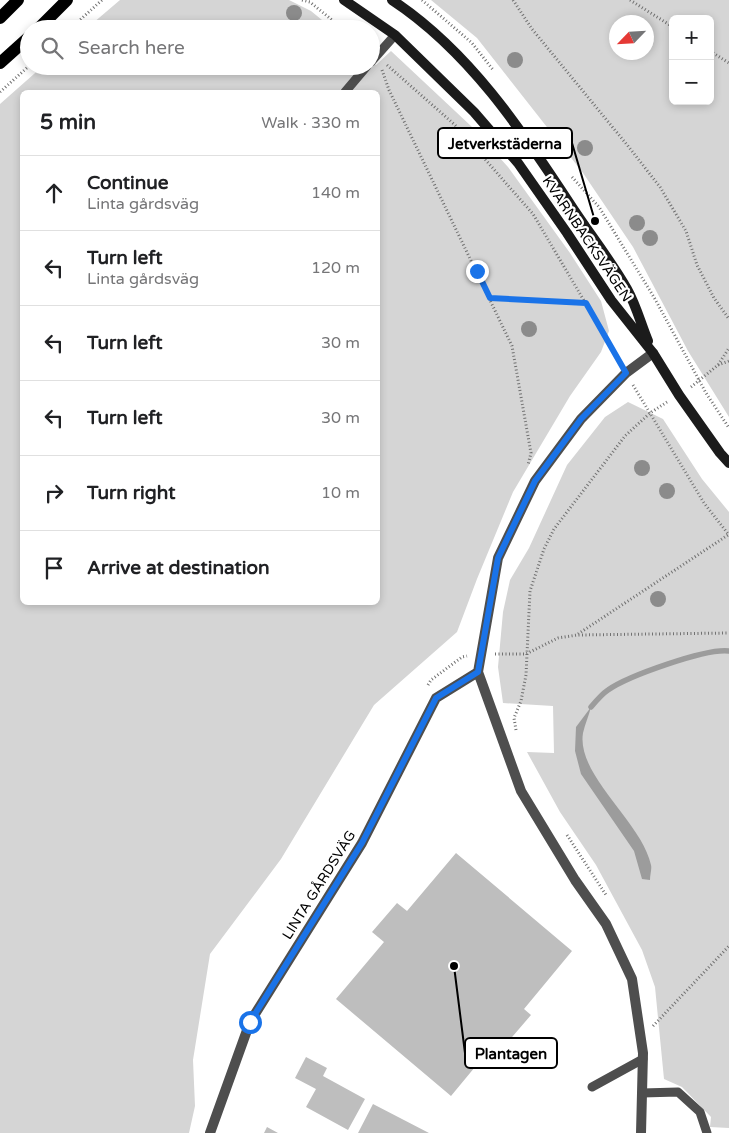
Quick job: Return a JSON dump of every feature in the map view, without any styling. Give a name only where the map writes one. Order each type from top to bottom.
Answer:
[{"type":"main road","points":[[3,13],[18,0]]},
{"type":"main road","points":[[47,20],[68,0]]},
{"type":"main road","points":[[0,63],[20,45]]},
{"type":"street","name":"KVARNBACKSVÄGEN","points":[[344,0],[373,20]]},
{"type":"street","name":"KVARNBACKSVÄGEN","points":[[392,0],[416,16],[460,59],[479,79],[534,149],[627,290],[653,353]]},
{"type":"street","name":"KVARNBACKSVÄGEN","points":[[380,25],[395,35],[474,112],[518,163],[567,233],[610,300],[653,353],[678,395],[729,463]]},
{"type":"street","points":[[641,1133],[642,1059],[632,980],[606,924],[575,880],[521,791],[478,672],[498,558],[535,481],[581,419],[626,373],[653,353]]},
{"type":"street","name":"LINTA GÅRDSVÄG","points":[[210,1133],[250,1022],[362,843],[436,698],[478,672]]},
{"type":"lane","points":[[380,51],[395,35]]},
{"type":"lane","points":[[347,90],[359,75]]},
{"type":"lane","points":[[592,1087],[642,1059]]},
{"type":"lane","points":[[642,1093],[678,1092],[700,1112],[706,1133]]},
{"type":"path","points":[[80,20],[102,0]]},
{"type":"path","points":[[302,0],[310,2],[332,20]]},
{"type":"path","points":[[513,0],[532,29],[660,187],[686,231],[698,265],[714,298],[729,319]]},
{"type":"path","points":[[630,0],[669,24]]},
{"type":"path","points":[[714,54],[729,63]]},
{"type":"path","points":[[380,63],[455,125],[533,214],[704,504],[729,535],[577,635]]},
{"type":"path","points":[[380,71],[512,346],[531,452],[526,471]]},
{"type":"path","points":[[0,92],[20,74]]},
{"type":"path","points":[[490,298],[586,303]]},
{"type":"path","points":[[699,382],[718,365],[729,348]]},
{"type":"path","points":[[718,365],[729,361]]},
{"type":"path","points":[[650,413],[625,436],[554,529],[544,549],[530,591],[526,654],[558,638],[577,635],[729,633]]},
{"type":"path","points":[[462,657],[465,648]]},
{"type":"path","points":[[653,1026],[729,946]]},
{"type":"shaded area","points":[[120,0],[289,0],[311,11],[322,20],[97,20]]},
{"type":"shaded area","points":[[431,0],[729,0],[729,417],[688,351],[633,247],[583,173],[477,38]]},
{"type":"shaded area","points":[[391,51],[471,126],[508,167],[570,253],[601,301],[609,331],[601,352],[570,396],[513,492],[457,632],[374,705],[281,859],[210,954],[193,1060],[195,1106],[189,1133],[0,1133],[0,104],[33,75],[380,75],[380,61]]},
{"type":"shaded area","points":[[628,402],[663,419],[702,479],[729,512],[729,1128],[710,1127],[711,1117],[682,1087],[664,1079],[655,987],[642,950],[596,865],[560,812],[527,752],[554,753],[553,706],[503,703],[498,667],[503,612],[510,580],[529,548],[567,465],[605,417]]},
{"type":"shaded area","points":[[591,707],[583,733],[584,749],[589,765],[599,782],[636,832],[645,849],[651,867],[650,880],[642,879],[634,851],[581,774],[575,751],[576,727]]},
{"type":"building","points":[[456,853],[572,951],[524,1009],[531,1015],[506,1044],[499,1038],[451,1096],[336,999],[384,942],[372,932],[397,903],[407,911]]},
{"type":"building","points":[[306,1057],[327,1068],[323,1076],[365,1099],[348,1130],[306,1107],[316,1089],[295,1078]]},
{"type":"building","points":[[373,1104],[429,1133],[358,1133]]},
{"type":"building","points":[[267,1127],[278,1133],[264,1133]]},
{"type":"waterway","points":[[591,707],[608,690],[649,671],[686,658],[718,651],[729,651]]},
{"type":"place","name":"Jetverkstäderna","points":[[595,221]]},
{"type":"place","name":"Plantagen","points":[[454,966]]},
{"type":"route","points":[[250,1022],[362,843],[436,698],[478,672],[498,558],[535,481],[581,419],[626,373],[586,303],[490,298],[477,271]]}]
